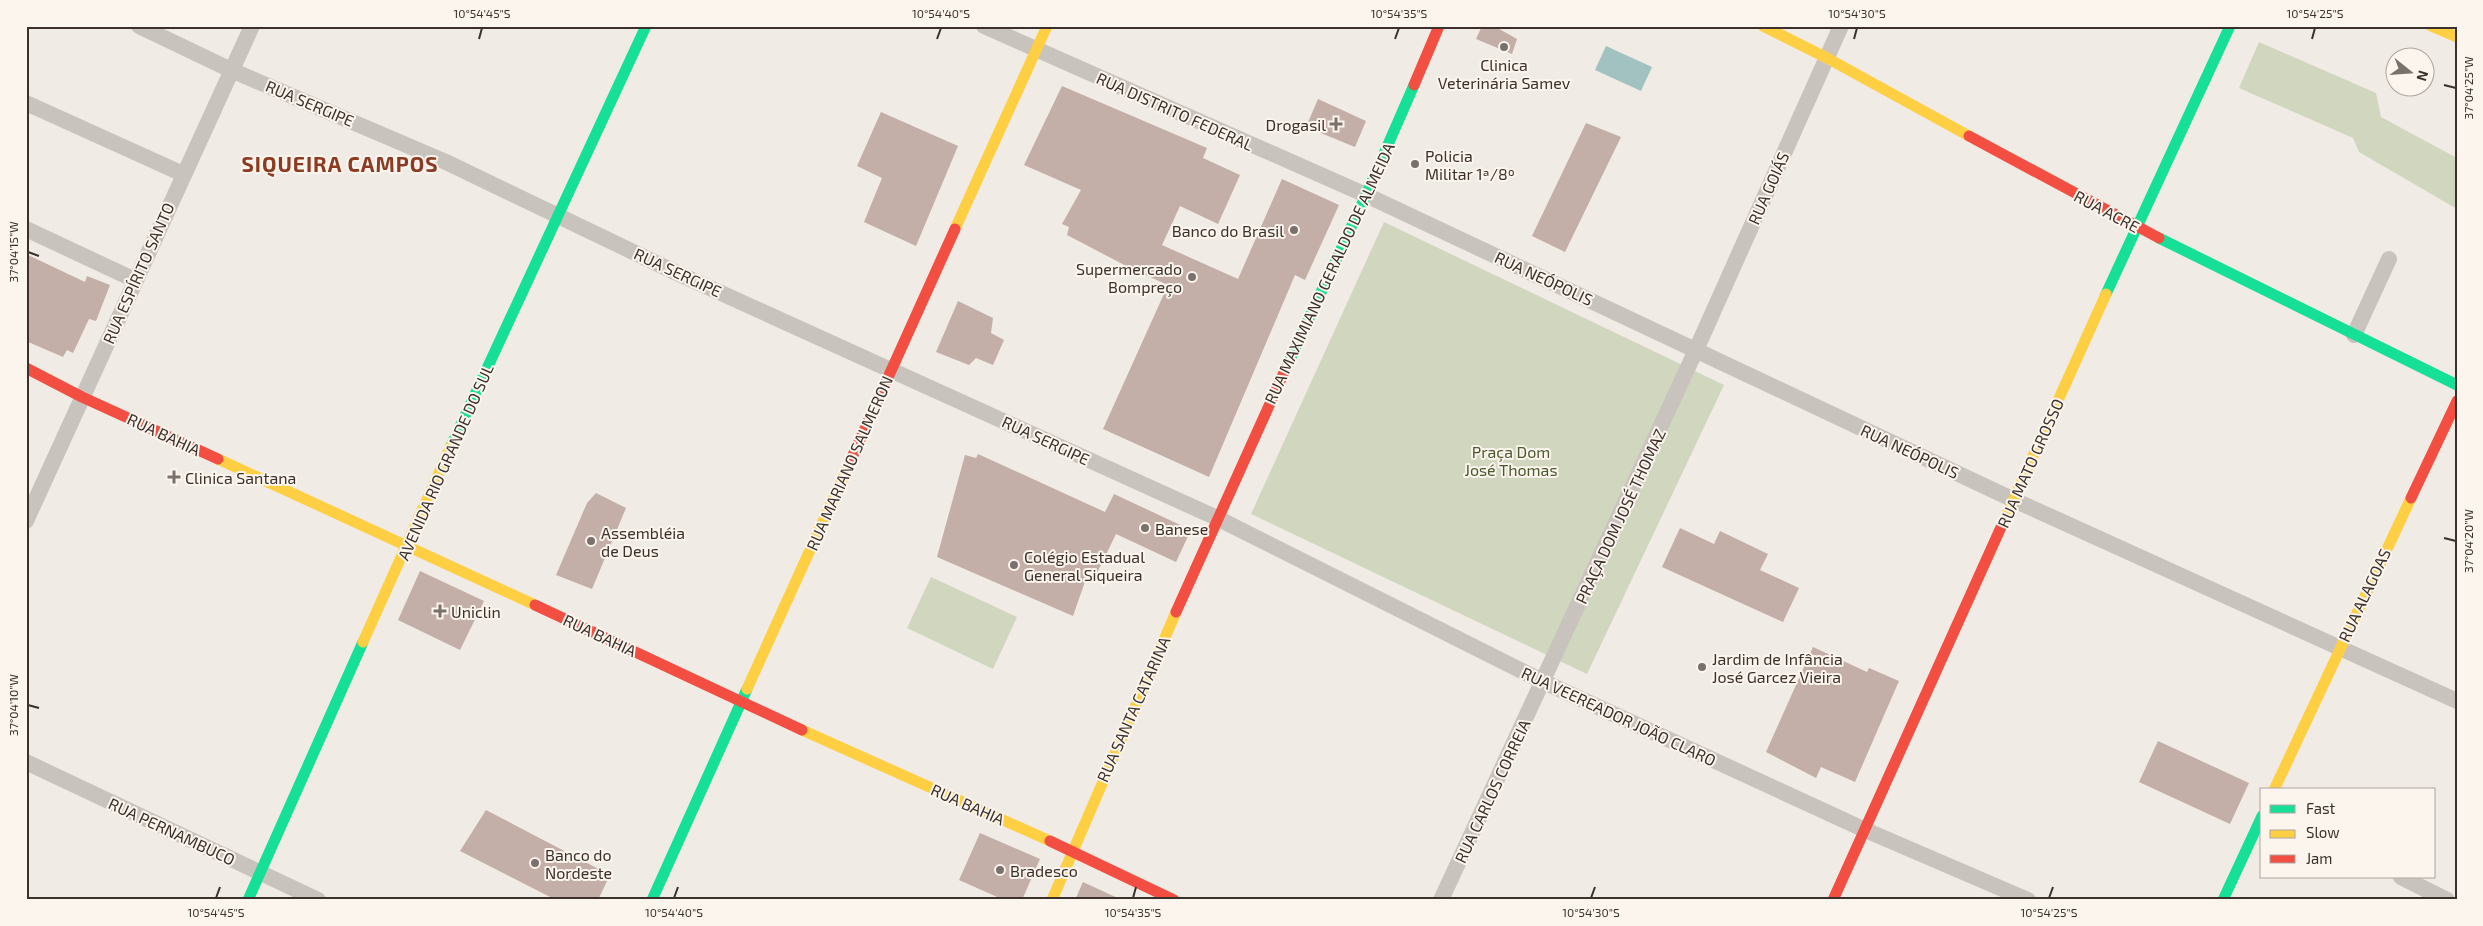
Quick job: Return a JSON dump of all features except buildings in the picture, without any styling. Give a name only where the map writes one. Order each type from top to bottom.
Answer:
[{"type":"main road","name":"AVENIDA RIO GRANDE DO SUL","points":[[248,900],[407,545],[646,26]]},
{"type":"main road","name":"RUA MARIANO SALMERON","points":[[652,900],[1047,26]]},
{"type":"main road","name":"RUA MAXIMIANO GERALDO DE ALMEIDA","points":[[1217,518],[1366,195],[1439,26]]},
{"type":"main road","name":"RUA ACRE","points":[[1763,26],[1826,58],[2136,227],[2457,385]]},
{"type":"main road","name":"RUA MATO GROSSO","points":[[1832,900],[2136,227],[2230,26]]},
{"type":"main road","points":[[2430,26],[2457,37]]},
{"type":"main road","name":"RUA BAHIA","points":[[26,368],[82,396],[407,545],[741,702],[1073,852],[1174,900]]},
{"type":"main road","name":"RUA ALAGOAS","points":[[2275,788],[2339,647],[2457,401]]},
{"type":"main road","name":"RUA SANTA CATARINA","points":[[1052,900],[1217,518]]},
{"type":"main road","points":[[2223,900],[2260,820]]},
{"type":"street","name":"RUA SERGIPE","points":[[139,26],[231,70],[446,162],[679,274],[1217,518]]},
{"type":"street","name":"RUA ESPÍRITO SANTO","points":[[26,521],[252,26]]},
{"type":"street","name":"RUA DISTRITO FEDERAL","points":[[984,26],[1366,195]]},
{"type":"street","name":"RUA GOIÁS","points":[[1696,350],[1841,26]]},
{"type":"street","points":[[26,103],[183,174]]},
{"type":"street","name":"RUA NEÓPOLIS","points":[[1366,195],[2014,500],[2457,701]]},
{"type":"street","points":[[26,228],[135,280]]},
{"type":"street","points":[[2354,335],[2389,259]]},
{"type":"street","name":"PRAÇA DOM JOSÉ THOMAZ","points":[[1544,682],[1696,350]]},
{"type":"street","name":"RUA VEEREADOR JOÃO CLARO","points":[[1217,518],[1544,682],[1863,829],[2028,900]]},
{"type":"street","name":"RUA CARLOS CORREIA","points":[[1441,900],[1544,682]]},
{"type":"street","name":"RUA PERNAMBUCO","points":[[26,762],[318,900]]},
{"type":"street","points":[[2403,878],[2447,900]]},
{"type":"green space","points":[[2259,42],[2376,93],[2381,117],[2457,158],[2457,209],[2359,152],[2353,138],[2239,88]]},
{"type":"green space","name":"Praça Dom José Thomas","points":[[1384,222],[1724,385],[1587,674],[1251,514]]},
{"type":"green space","points":[[931,577],[1017,617],[993,669],[907,628]]},
{"type":"water","points":[[1606,46],[1652,67],[1641,91],[1595,70]]},
{"type":"traffic: fast","points":[[451,446],[646,26]]},
{"type":"traffic: fast","points":[[2106,294],[2230,26]]},
{"type":"traffic: fast","points":[[1286,368],[1366,195],[1414,85]]},
{"type":"traffic: fast","points":[[2159,238],[2457,385]]},
{"type":"traffic: fast","points":[[248,900],[363,642]]},
{"type":"traffic: fast","points":[[652,900],[747,689]]},
{"type":"traffic: fast","points":[[2223,900],[2260,820]]},
{"type":"traffic: slow","points":[[955,229],[1047,26]]},
{"type":"traffic: slow","points":[[1763,26],[1827,58],[1969,136]]},
{"type":"traffic: slow","points":[[2431,26],[2457,37]]},
{"type":"traffic: slow","points":[[2002,525],[2106,294]]},
{"type":"traffic: slow","points":[[363,642],[451,446]]},
{"type":"traffic: slow","points":[[218,459],[535,605]]},
{"type":"traffic: slow","points":[[747,689],[849,464]]},
{"type":"traffic: slow","points":[[2275,788],[2411,498]]},
{"type":"traffic: slow","points":[[1052,900],[1176,612]]},
{"type":"traffic: slow","points":[[802,730],[1050,841]]},
{"type":"traffic: jam","points":[[1414,85],[1439,26]]},
{"type":"traffic: jam","points":[[1969,136],[2159,238]]},
{"type":"traffic: jam","points":[[849,464],[955,229]]},
{"type":"traffic: jam","points":[[26,368],[82,397],[218,459]]},
{"type":"traffic: jam","points":[[1176,612],[1286,368]]},
{"type":"traffic: jam","points":[[2411,498],[2457,401]]},
{"type":"traffic: jam","points":[[1833,900],[2002,525]]},
{"type":"traffic: jam","points":[[535,605],[802,730]]},
{"type":"traffic: jam","points":[[1050,841],[1174,900]]},
{"type":"place","name":"Clinica Veterinária Samev","points":[[1504,47]]},
{"type":"place","name":"Drogasil","points":[[1336,124]]},
{"type":"place","name":"Policia Militar 1ª/8º","points":[[1415,164]]},
{"type":"place","name":"Banco do Brasil","points":[[1294,230]]},
{"type":"place","name":"Supermercado Bompreço","points":[[1192,277]]},
{"type":"place","name":"Clinica Santana","points":[[174,477]]},
{"type":"place","name":"Banese","points":[[1145,528]]},
{"type":"place","name":"Assembléia de Deus","points":[[591,541]]},
{"type":"place","name":"Colégio Estadual General Siqueira","points":[[1014,565]]},
{"type":"place","name":"Uniclin","points":[[440,611]]},
{"type":"place","name":"Jardim de Infância José Garcez Vieira","points":[[1702,667]]},
{"type":"place","name":"Banco do Nordeste","points":[[535,863]]},
{"type":"place","name":"Bradesco","points":[[1000,870]]},
{"type":"district","name":"SIQUEIRA CAMPOS","points":[[340,163]]}]
